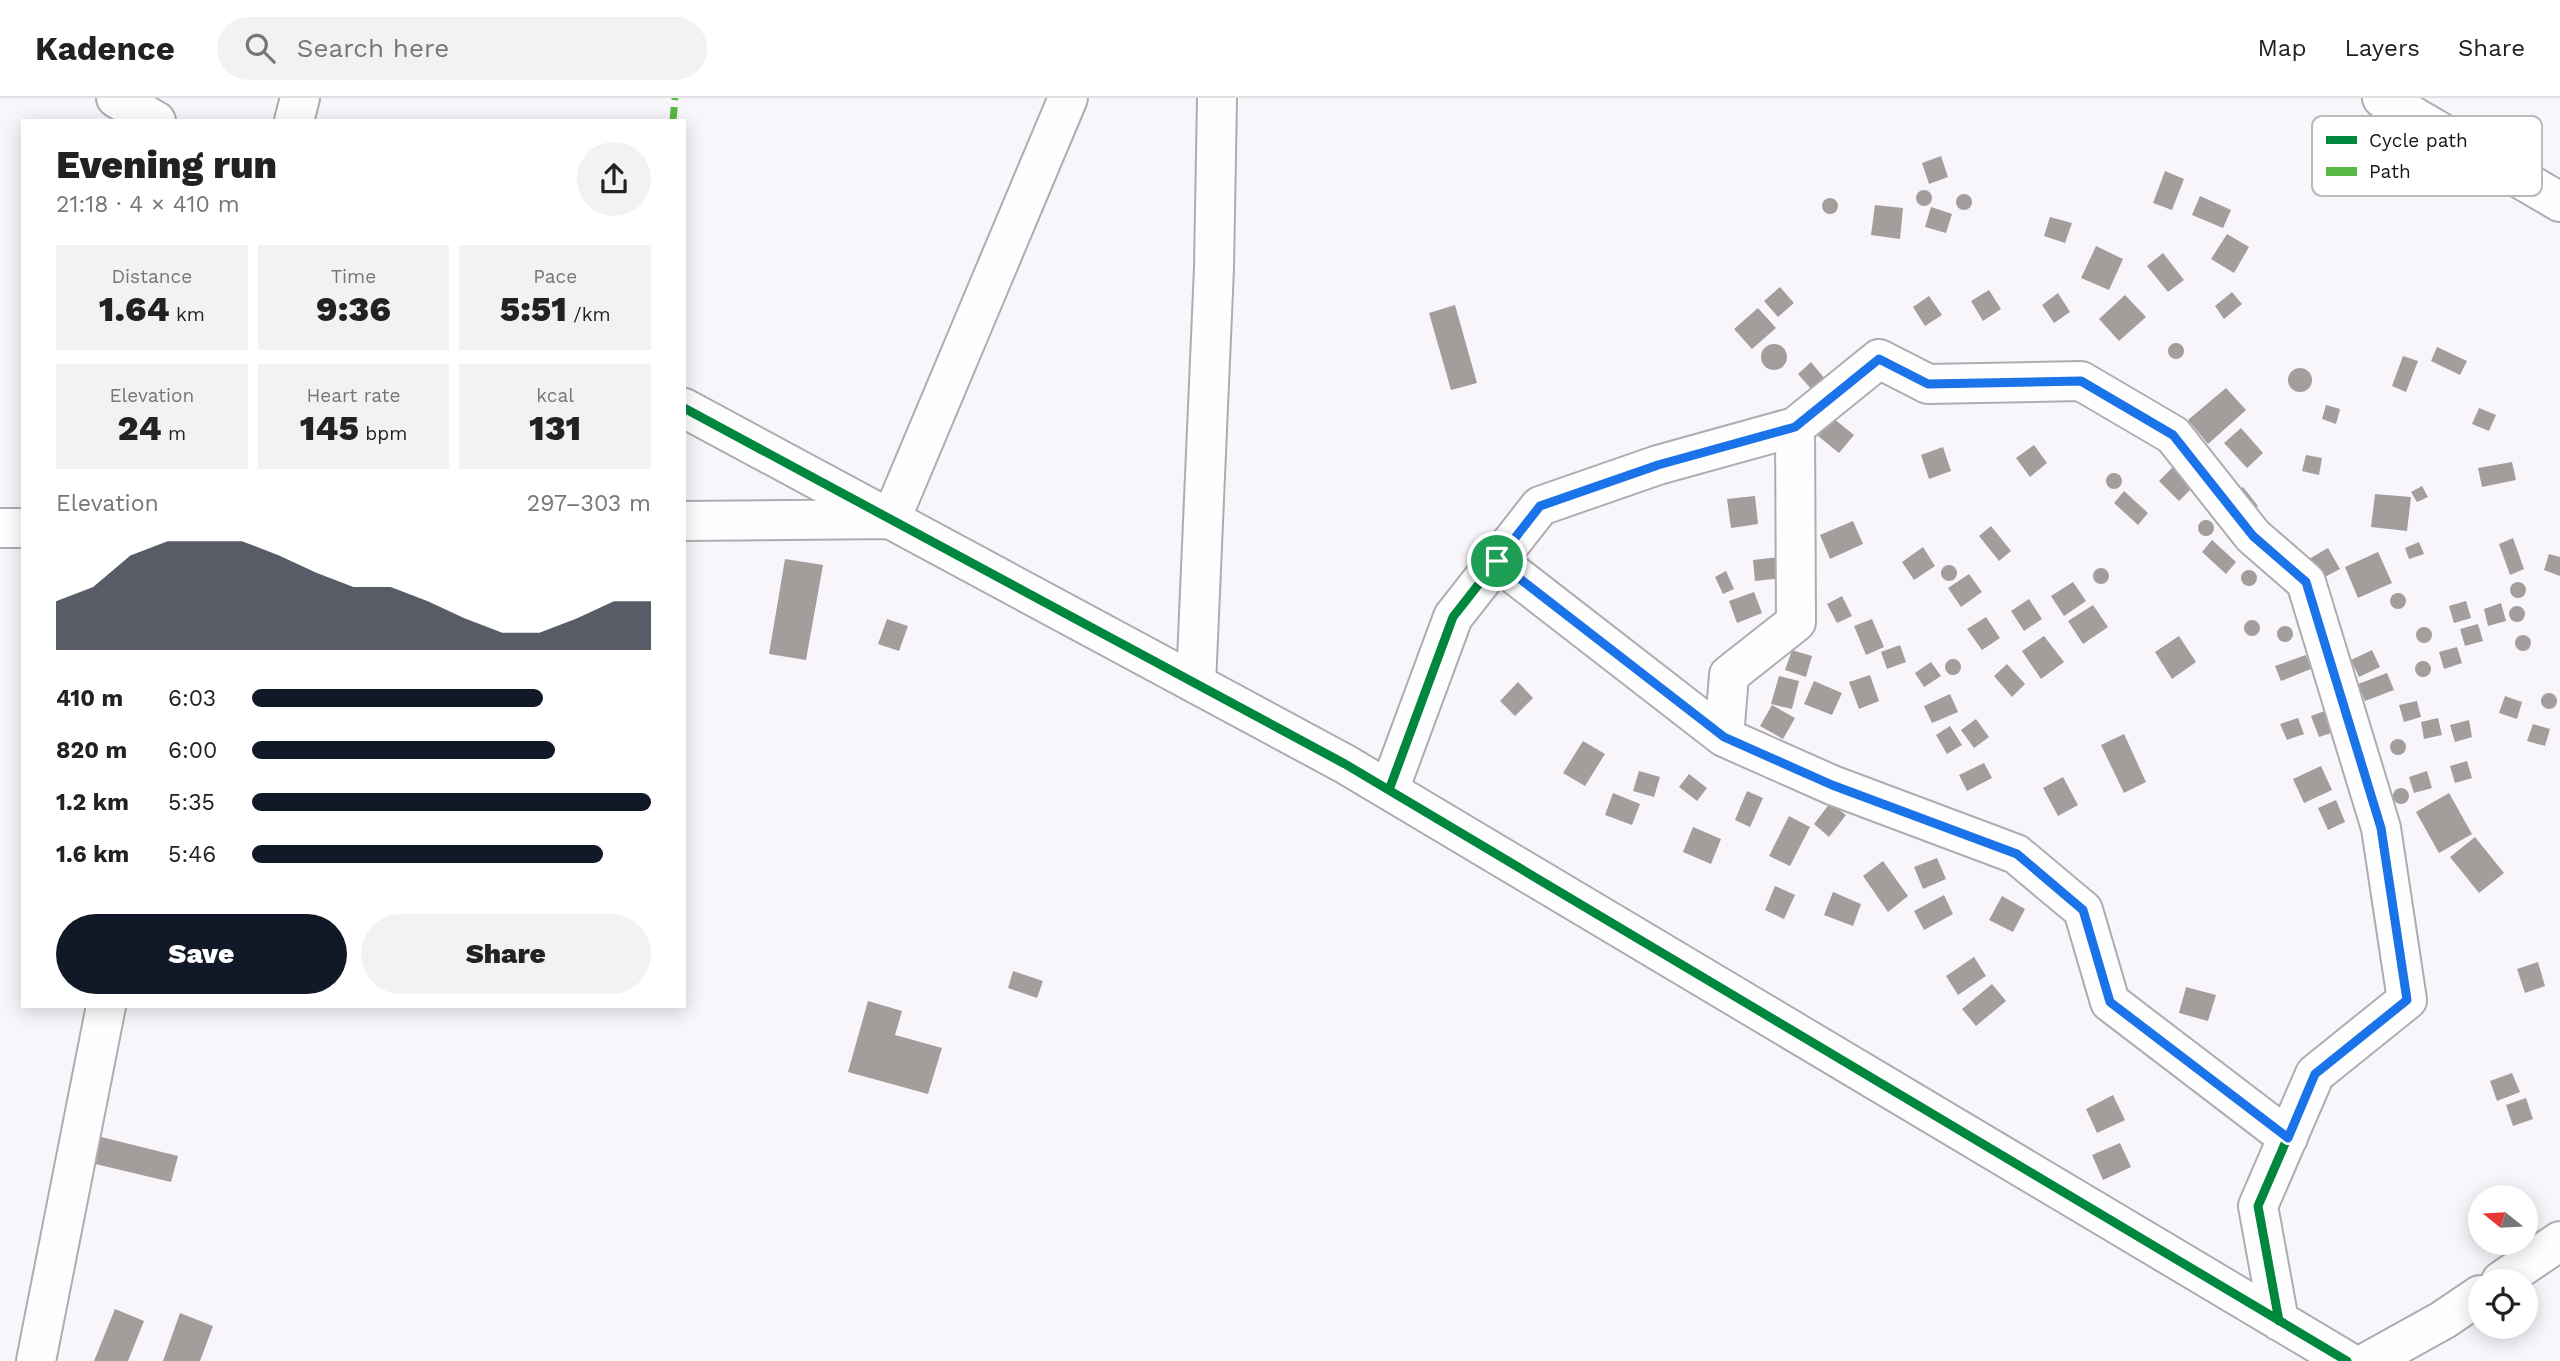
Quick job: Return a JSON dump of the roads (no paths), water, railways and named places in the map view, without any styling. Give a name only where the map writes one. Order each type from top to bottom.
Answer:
[{"type":"street","points":[[116,98],[153,119]]},
{"type":"street","points":[[295,119],[300,98]]},
{"type":"street","points":[[891,519],[1068,98]]},
{"type":"street","points":[[1196,684],[1214,268],[1217,98]]},
{"type":"street","points":[[2382,98],[2413,116]]},
{"type":"street","points":[[2542,191],[2560,202]]},
{"type":"street","points":[[1389,790],[1454,617],[1540,506],[1658,465],[1795,427],[1879,359],[1928,384],[2081,381],[2173,435],[2253,536],[2306,582],[2381,828],[2407,1000],[2315,1074],[2258,1206],[2278,1321]]},
{"type":"street","points":[[686,409],[1389,790],[2347,1361]]},
{"type":"street","points":[[1724,737],[1729,676],[1796,622],[1795,427]]},
{"type":"street","points":[[686,521],[891,519]]},
{"type":"street","points":[[0,528],[21,528]]},
{"type":"street","points":[[1497,561],[1724,737],[1832,785],[2017,854],[2083,910],[2110,1002],[2288,1138]]},
{"type":"street","points":[[36,1361],[106,1008]]},
{"type":"street","points":[[2519,1269],[2560,1241]]},
{"type":"street","points":[[2369,1361],[2468,1303]]}]
